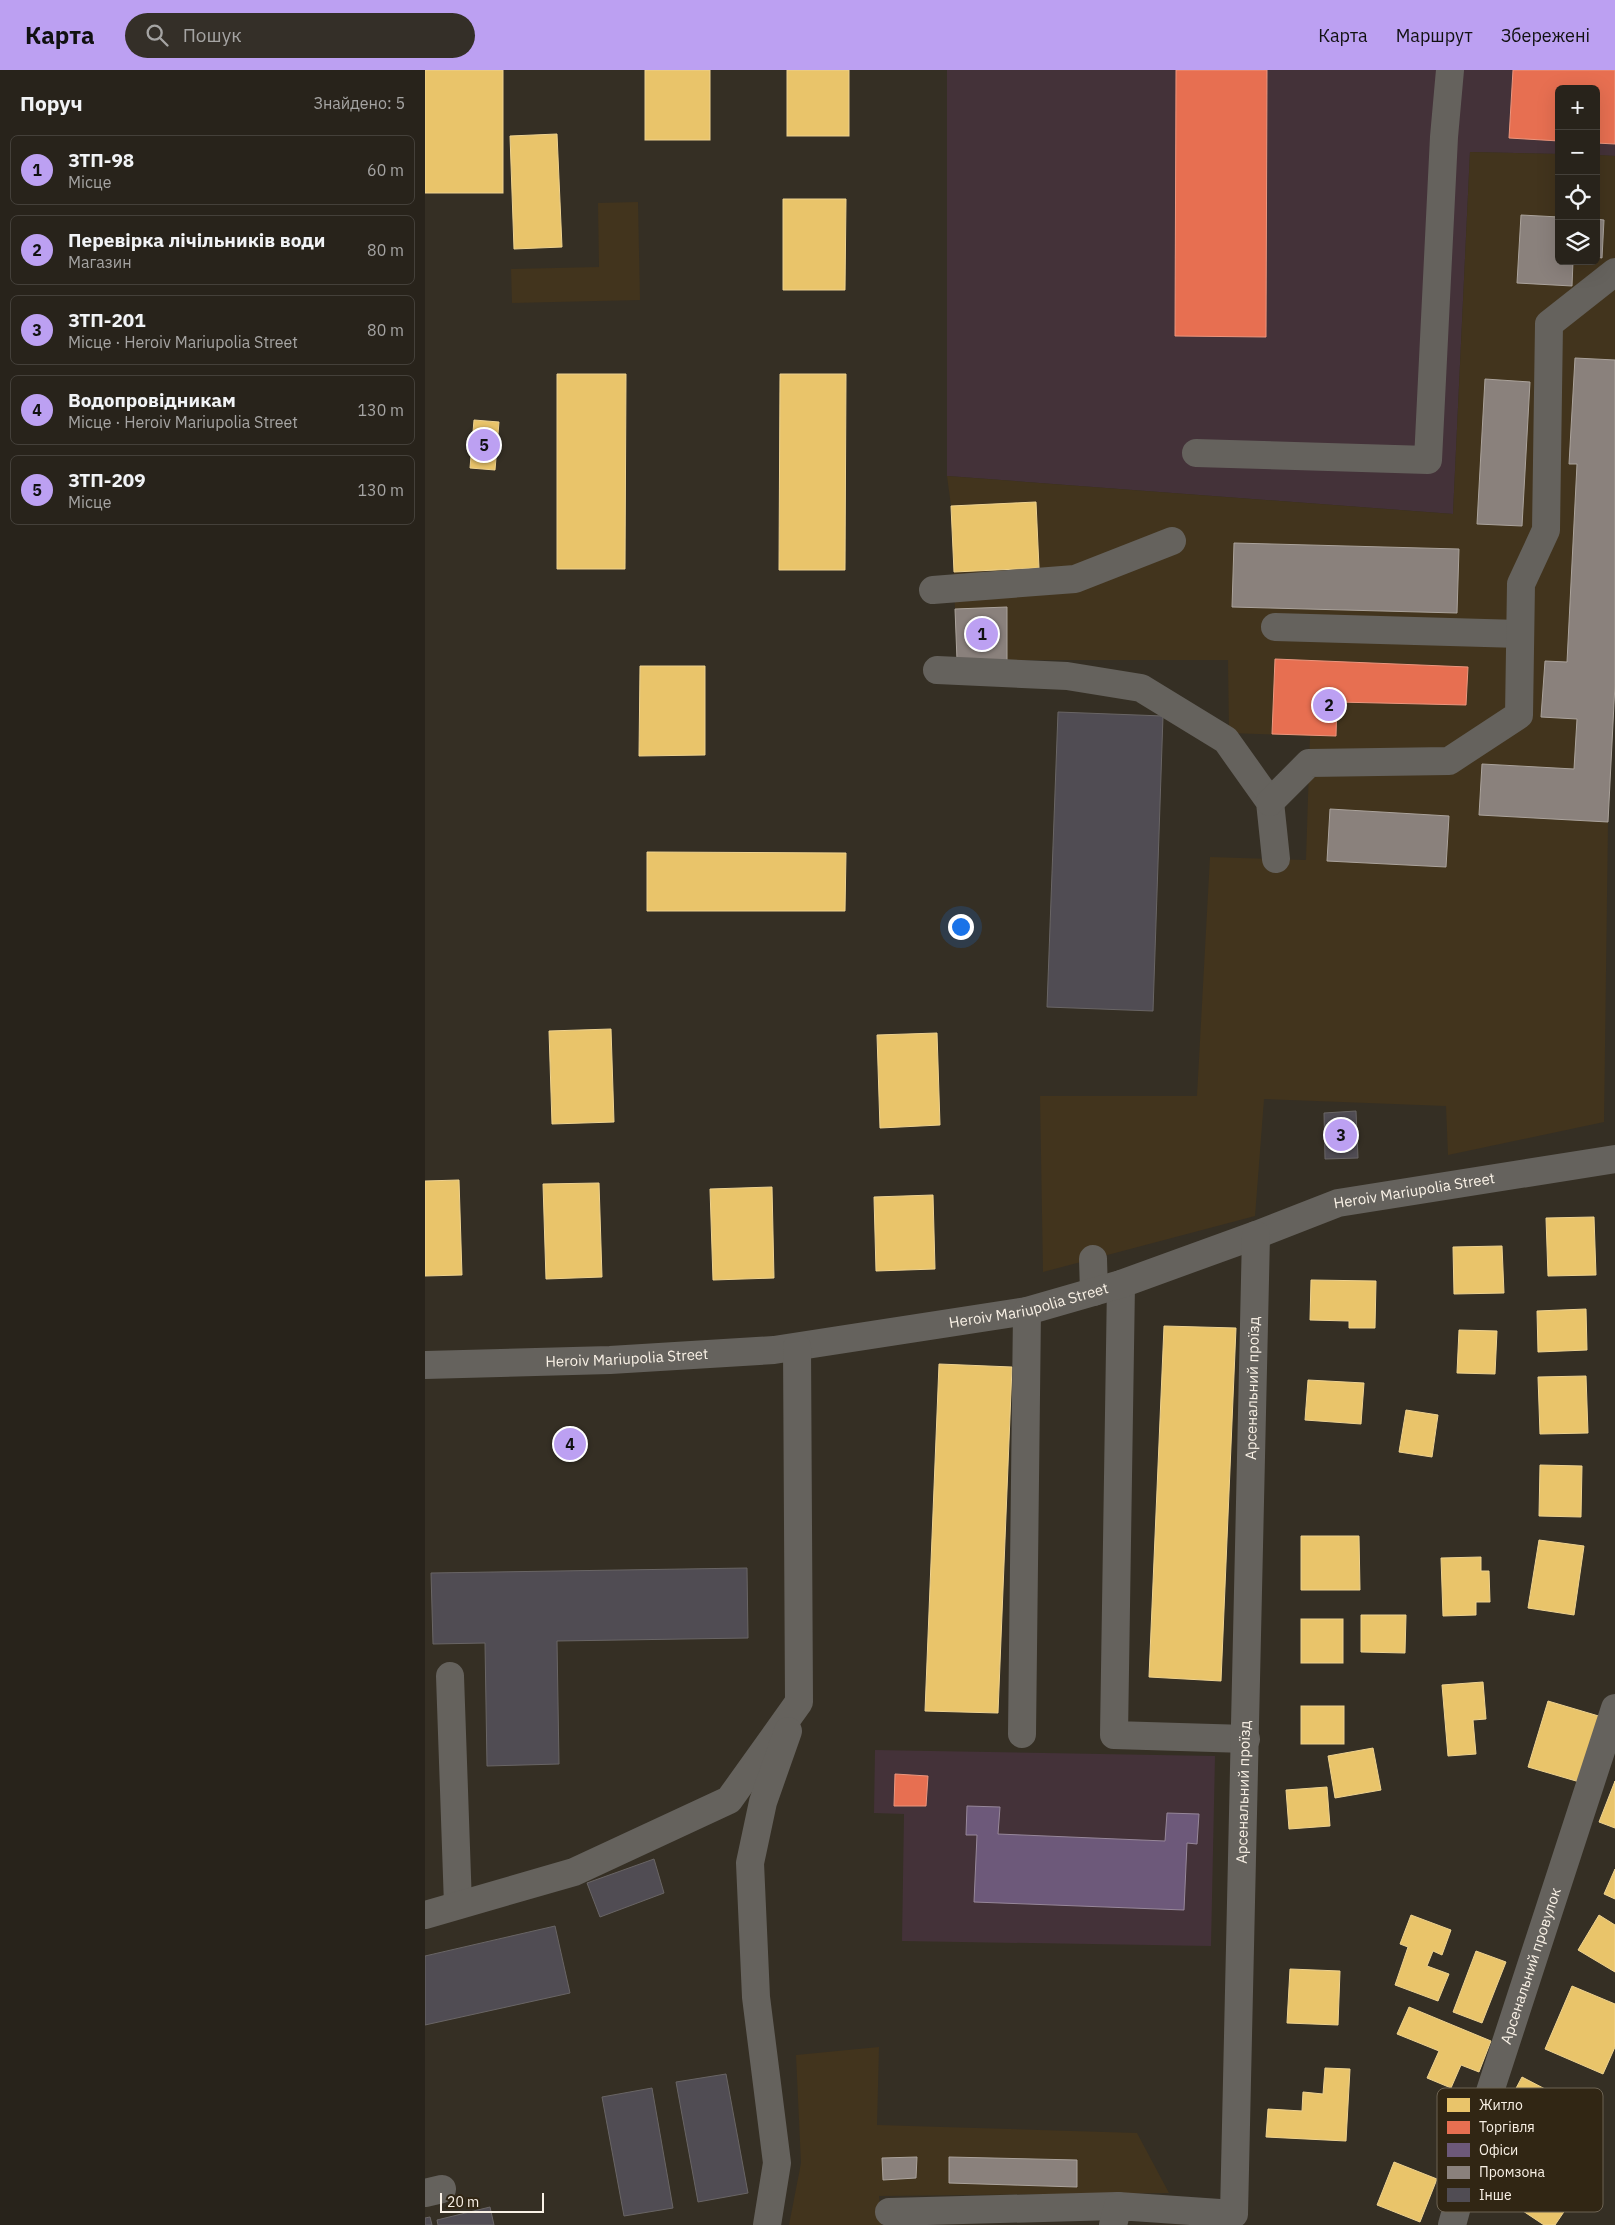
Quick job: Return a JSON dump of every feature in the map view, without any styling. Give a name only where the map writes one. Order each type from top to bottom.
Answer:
[{"type":"street","points":[[1196,453],[1428,460],[1443,137],[1450,70]]},
{"type":"street","points":[[1269,802],[1309,763],[1449,761],[1519,715],[1521,584],[1546,530],[1549,324],[1615,272]]},
{"type":"street","points":[[933,590],[1075,579],[1172,541]]},
{"type":"street","points":[[1275,628],[1520,634]]},
{"type":"street","points":[[937,670],[1067,676],[1141,688],[1226,740],[1269,802],[1276,859]]},
{"type":"street","name":"Heroiv Mariupolia Street","points":[[425,1365],[610,1360],[775,1350],[1027,1311],[1121,1284],[1339,1203],[1615,1159]]},
{"type":"street","name":"Арсенальний проїзд","points":[[1115,2215],[1234,2214],[1256,1235]]},
{"type":"street","points":[[1093,1259],[1094,1292]]},
{"type":"street","points":[[1121,1284],[1114,1735],[1246,1739]]},
{"type":"street","points":[[1021,1734],[1027,1311]]},
{"type":"street","points":[[767,2225],[777,2163],[755,1997],[750,1863],[763,1802],[799,1702],[797,1347]]},
{"type":"street","points":[[449,1676],[459,1905]]},
{"type":"street","points":[[425,1915],[574,1872],[729,1800],[799,1702]]},
{"type":"street","name":"Арсенальний провулок","points":[[1491,2088],[1615,1708]]},
{"type":"street","points":[[889,2212],[1115,2215]]},
{"type":"street","name":"Арсенальний провулок","points":[[1452,2225],[1456,2212]]},
{"type":"shaded area","points":[[947,70],[1615,70],[1615,156],[1600,155],[1600,85],[1555,85],[1555,154],[1470,152],[1453,514],[947,476]]},
{"type":"shaded area","points":[[1470,152],[1555,154],[1555,265],[1600,265],[1600,155],[1615,156],[1615,686],[1608,822],[1604,1122],[1448,1155],[1446,1106],[1264,1099],[1255,1216],[1043,1272],[1040,1096],[1197,1096],[1210,857],[1306,860],[1310,736],[1229,733],[1228,660],[957,660],[951,506],[947,476],[1453,514]]},
{"type":"shaded area","points":[[638,202],[640,300],[512,303],[511,269],[599,267],[598,203]]},
{"type":"shaded area","points":[[875,1750],[1215,1756],[1211,1946],[902,1941],[904,1814],[874,1813]]},
{"type":"shaded area","points":[[879,2047],[877,2125],[1137,2133],[1169,2193],[879,2196],[882,2225],[789,2225],[801,2163],[796,2055]]},
{"type":"building: Житло","points":[[425,70],[503,70],[503,193],[425,193]]},
{"type":"building: Житло","points":[[645,70],[710,70],[710,140],[645,140]]},
{"type":"building: Житло","points":[[787,70],[849,70],[849,136],[787,136]]},
{"type":"building: Житло","points":[[557,134],[562,247],[514,249],[510,136]]},
{"type":"building: Житло","points":[[783,199],[846,199],[845,290],[783,290]]},
{"type":"building: Житло","points":[[557,374],[626,374],[625,569],[557,569]]},
{"type":"building: Житло","points":[[780,374],[846,374],[845,570],[779,570]]},
{"type":"building: Житло","points":[[474,420],[499,422],[495,470],[470,468]]},
{"type":"building: Житло","points":[[1036,502],[1039,568],[954,572],[951,506]]},
{"type":"building: Житло","points":[[640,666],[705,666],[705,755],[639,756]]},
{"type":"building: Житло","points":[[647,852],[846,853],[845,911],[647,911]]},
{"type":"building: Житло","points":[[611,1029],[614,1122],[552,1124],[549,1031]]},
{"type":"building: Житло","points":[[937,1033],[940,1125],[880,1128],[877,1035]]},
{"type":"building: Житло","points":[[459,1180],[462,1275],[425,1276],[425,1181]]},
{"type":"building: Житло","points":[[599,1183],[602,1277],[546,1279],[543,1184]]},
{"type":"building: Житло","points":[[772,1187],[774,1278],[713,1280],[710,1189]]},
{"type":"building: Житло","points":[[933,1195],[935,1269],[876,1271],[874,1197]]},
{"type":"building: Житло","points":[[1594,1217],[1596,1275],[1548,1276],[1546,1218]]},
{"type":"building: Житло","points":[[1502,1246],[1504,1293],[1454,1294],[1453,1247]]},
{"type":"building: Житло","points":[[1311,1280],[1376,1281],[1375,1328],[1349,1328],[1349,1321],[1310,1320]]},
{"type":"building: Житло","points":[[1586,1309],[1587,1350],[1538,1352],[1537,1311]]},
{"type":"building: Житло","points":[[1164,1326],[1236,1328],[1221,1681],[1149,1677]]},
{"type":"building: Житло","points":[[1459,1330],[1497,1331],[1495,1374],[1457,1373]]},
{"type":"building: Житло","points":[[939,1364],[1012,1367],[998,1713],[925,1711]]},
{"type":"building: Житло","points":[[1586,1376],[1588,1433],[1540,1434],[1538,1377]]},
{"type":"building: Житло","points":[[1308,1380],[1364,1383],[1361,1424],[1305,1420]]},
{"type":"building: Житло","points":[[1406,1410],[1438,1415],[1432,1457],[1399,1452]]},
{"type":"building: Житло","points":[[1540,1465],[1582,1466],[1581,1517],[1539,1516]]},
{"type":"building: Житло","points":[[1301,1536],[1359,1536],[1360,1590],[1301,1590]]},
{"type":"building: Житло","points":[[1539,1540],[1584,1546],[1574,1615],[1528,1608]]},
{"type":"building: Житло","points":[[1481,1557],[1481,1571],[1489,1571],[1490,1602],[1476,1602],[1476,1615],[1443,1616],[1441,1558]]},
{"type":"building: Житло","points":[[1361,1615],[1406,1615],[1405,1653],[1361,1652]]},
{"type":"building: Житло","points":[[1301,1619],[1343,1619],[1343,1663],[1301,1663]]},
{"type":"building: Житло","points":[[1483,1682],[1486,1719],[1473,1720],[1476,1754],[1448,1756],[1442,1685]]},
{"type":"building: Житло","points":[[1548,1701],[1602,1717],[1583,1783],[1528,1767]]},
{"type":"building: Житло","points":[[1301,1706],[1344,1706],[1344,1744],[1301,1744]]},
{"type":"building: Житло","points":[[1373,1748],[1381,1790],[1335,1798],[1328,1756]]},
{"type":"building: Житло","points":[[1615,1781],[1615,1828],[1599,1822]]},
{"type":"building: Житло","points":[[1327,1787],[1330,1826],[1289,1829],[1286,1790]]},
{"type":"building: Житло","points":[[1615,1869],[1615,1899],[1604,1894]]},
{"type":"building: Житло","points":[[1411,1915],[1451,1930],[1442,1955],[1433,1951],[1427,1966],[1449,1974],[1438,2001],[1395,1985],[1408,1947],[1400,1944]]},
{"type":"building: Житло","points":[[1599,1915],[1615,1925],[1615,1972],[1578,1950]]},
{"type":"building: Житло","points":[[1476,1951],[1506,1962],[1482,2023],[1453,2012]]},
{"type":"building: Житло","points":[[1290,1969],[1340,1971],[1338,2025],[1287,2023]]},
{"type":"building: Житло","points":[[1572,1986],[1615,2004],[1615,2047],[1603,2074],[1545,2049]]},
{"type":"building: Житло","points":[[1409,2007],[1491,2041],[1479,2072],[1461,2065],[1451,2088],[1427,2078],[1439,2051],[1397,2034]]},
{"type":"building: Житло","points":[[1325,2068],[1350,2069],[1346,2141],[1266,2137],[1268,2109],[1302,2111],[1303,2092],[1323,2094]]},
{"type":"building: Житло","points":[[1522,2077],[1543,2088],[1516,2088]]},
{"type":"building: Житло","points":[[1394,2162],[1437,2179],[1420,2222],[1377,2205]]},
{"type":"building: Житло","points":[[1524,2212],[1564,2212],[1555,2225],[1544,2225]]},
{"type":"building: Торгівля","points":[[1176,70],[1267,70],[1266,337],[1175,336]]},
{"type":"building: Торгівля","points":[[1513,70],[1615,70],[1615,144],[1600,143],[1600,85],[1555,85],[1555,141],[1509,138]]},
{"type":"building: Торгівля","points":[[1275,659],[1468,667],[1466,705],[1337,702],[1336,736],[1272,734]]},
{"type":"building: Торгівля","points":[[895,1774],[928,1776],[926,1806],[894,1806]]},
{"type":"building: Офіси","points":[[967,1806],[1000,1807],[998,1834],[1165,1841],[1167,1813],[1199,1814],[1197,1844],[1187,1843],[1184,1910],[974,1902],[977,1835],[966,1835]]},
{"type":"building: Промзона","points":[[1521,215],[1555,217],[1555,265],[1573,265],[1572,286],[1517,283]]},
{"type":"building: Промзона","points":[[1600,220],[1604,220],[1602,258],[1600,258]]},
{"type":"building: Промзона","points":[[1575,358],[1615,360],[1615,684],[1608,822],[1479,815],[1482,764],[1574,769],[1577,719],[1541,717],[1545,661],[1567,662],[1577,464],[1569,464]]},
{"type":"building: Промзона","points":[[1485,379],[1530,382],[1522,526],[1477,524]]},
{"type":"building: Промзона","points":[[1234,543],[1459,549],[1457,613],[1232,607]]},
{"type":"building: Промзона","points":[[1007,607],[1007,661],[957,660],[955,609]]},
{"type":"building: Промзона","points":[[1330,809],[1449,816],[1446,867],[1327,861]]},
{"type":"building: Промзона","points":[[917,2157],[916,2178],[883,2180],[882,2158]]},
{"type":"building: Промзона","points":[[949,2157],[1077,2160],[1077,2187],[949,2183]]},
{"type":"building: Інше","points":[[1058,712],[1163,716],[1153,1011],[1047,1007]]},
{"type":"building: Інше","points":[[1356,1111],[1358,1158],[1325,1159],[1324,1113]]},
{"type":"building: Інше","points":[[747,1568],[748,1638],[557,1641],[559,1764],[487,1766],[485,1643],[433,1644],[431,1573]]},
{"type":"building: Інше","points":[[654,1859],[664,1893],[600,1917],[587,1883]]},
{"type":"building: Інше","points":[[555,1926],[570,1993],[425,2025],[425,1956]]},
{"type":"building: Інше","points":[[726,2074],[748,2193],[698,2202],[676,2082]]},
{"type":"building: Інше","points":[[652,2088],[673,2208],[624,2216],[602,2097]]},
{"type":"building: Інше","points":[[490,2207],[494,2225],[438,2225],[437,2220]]},
{"type":"building: Інше","points":[[430,2217],[432,2225],[425,2225],[425,2218]]},
{"type":"place","name":"ЗТП-209","points":[[484,445]]},
{"type":"place","name":"ЗТП-98","points":[[982,634]]},
{"type":"place","name":"Перевірка лічільників води","points":[[1329,705]]},
{"type":"place","name":"ЗТП-201","points":[[1341,1135]]},
{"type":"place","name":"Водопровідникам","points":[[570,1444]]}]
